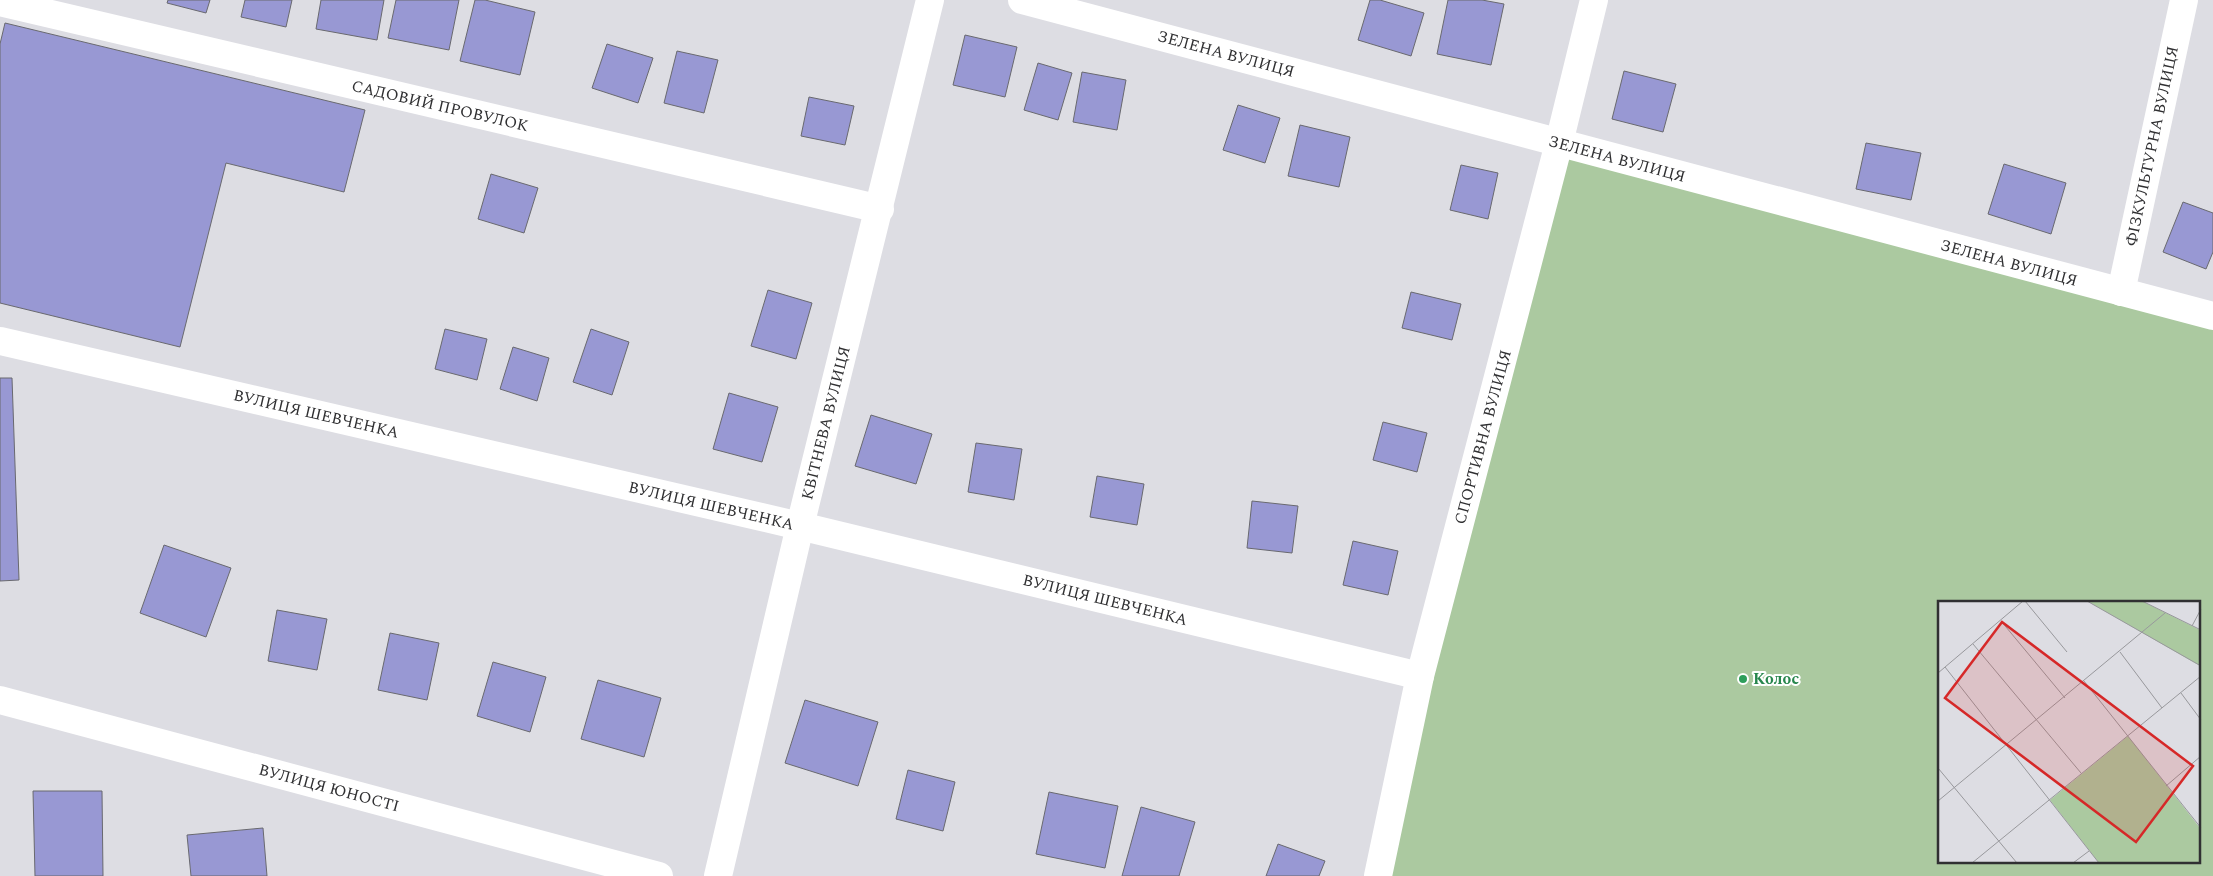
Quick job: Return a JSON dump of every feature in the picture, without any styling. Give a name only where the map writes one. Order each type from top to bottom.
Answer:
[{"type":"street","name":"КВІТНЕВА ВУЛИЦЯ","points":[[718,876],[800,526],[880,209],[930,0]]},
{"type":"street","name":"ЗЕЛЕНА ВУЛИЦЯ","points":[[1022,0],[2213,316]]},
{"type":"street","name":"СПОРТИВНА ВУЛИЦЯ","points":[[1378,876],[1420,676],[1560,144],[1594,0]]},
{"type":"street","name":"ФІЗКУЛЬТУРНА ВУЛИЦЯ","points":[[2121,292],[2184,0]]},
{"type":"street","name":"САДОВИЙ ПРОВУЛОК","points":[[0,2],[880,209]]},
{"type":"street","name":"ВУЛИЦЯ ШЕВЧЕНКА","points":[[0,341],[800,526],[1420,676]]},
{"type":"street","name":"ВУЛИЦЯ ЮНОСТІ","points":[[0,700],[659,876]]},
{"type":"green space","points":[[1559,143],[2213,316],[2213,876],[1378,876]]},
{"type":"building","points":[[168,0],[210,0],[206,13],[167,3]]},
{"type":"building","points":[[245,0],[292,0],[286,27],[241,17]]},
{"type":"building","points":[[321,0],[384,0],[377,40],[316,29]]},
{"type":"building","points":[[396,0],[459,0],[449,50],[388,38]]},
{"type":"building","points":[[475,0],[485,0],[535,12],[520,75],[460,61]]},
{"type":"building","points":[[1370,0],[1380,0],[1424,13],[1411,56],[1358,40]]},
{"type":"building","points":[[1448,0],[1482,0],[1504,4],[1491,65],[1437,54]]},
{"type":"building","points":[[5,23],[365,110],[344,192],[226,163],[180,347],[0,303],[0,44]]},
{"type":"building","points":[[965,35],[1017,47],[1005,97],[953,85]]},
{"type":"building","points":[[607,44],[653,58],[638,103],[592,88]]},
{"type":"building","points":[[677,51],[718,60],[704,113],[664,103]]},
{"type":"building","points":[[1038,63],[1072,73],[1058,120],[1024,110]]},
{"type":"building","points":[[1624,71],[1676,84],[1663,132],[1612,119]]},
{"type":"building","points":[[1082,72],[1126,80],[1117,130],[1073,122]]},
{"type":"building","points":[[809,97],[854,106],[845,145],[801,136]]},
{"type":"building","points":[[1238,105],[1280,118],[1265,163],[1223,150]]},
{"type":"building","points":[[1300,125],[1350,137],[1339,187],[1288,176]]},
{"type":"building","points":[[1866,143],[1921,153],[1911,200],[1856,189]]},
{"type":"building","points":[[2004,164],[2066,183],[2051,234],[1988,214]]},
{"type":"building","points":[[1461,165],[1498,173],[1488,219],[1450,210]]},
{"type":"building","points":[[491,174],[538,188],[524,233],[478,219]]},
{"type":"building","points":[[2183,202],[2213,213],[2213,252],[2206,269],[2163,252]]},
{"type":"building","points":[[768,290],[812,303],[796,359],[751,346]]},
{"type":"building","points":[[1411,292],[1461,304],[1452,340],[1402,328]]},
{"type":"building","points":[[445,329],[487,339],[477,380],[435,369]]},
{"type":"building","points":[[591,329],[629,342],[612,395],[573,382]]},
{"type":"building","points":[[513,347],[549,358],[537,401],[500,389]]},
{"type":"building","points":[[0,378],[12,378],[19,580],[0,581]]},
{"type":"building","points":[[729,393],[778,407],[762,462],[713,449]]},
{"type":"building","points":[[871,415],[932,434],[916,484],[855,466]]},
{"type":"building","points":[[1383,422],[1427,433],[1417,472],[1373,460]]},
{"type":"building","points":[[976,443],[1022,449],[1014,500],[968,492]]},
{"type":"building","points":[[1097,476],[1144,484],[1137,525],[1090,517]]},
{"type":"building","points":[[1252,501],[1298,506],[1292,553],[1247,548]]},
{"type":"building","points":[[1353,541],[1398,551],[1388,595],[1343,585]]},
{"type":"building","points":[[164,545],[231,568],[206,637],[140,613]]},
{"type":"building","points":[[277,610],[327,619],[317,670],[268,661]]},
{"type":"building","points":[[390,633],[439,643],[427,700],[378,690]]},
{"type":"building","points":[[493,662],[546,677],[530,732],[477,716]]},
{"type":"building","points":[[598,680],[661,698],[644,757],[581,739]]},
{"type":"building","points":[[805,700],[878,722],[858,786],[785,763]]},
{"type":"building","points":[[908,770],[955,782],[943,831],[896,819]]},
{"type":"building","points":[[33,791],[102,791],[103,876],[35,876]]},
{"type":"building","points":[[1049,792],[1118,806],[1105,868],[1036,854]]},
{"type":"building","points":[[1141,807],[1195,822],[1179,876],[1122,876]]},
{"type":"building","points":[[263,828],[267,876],[191,876],[187,835]]},
{"type":"building","points":[[1278,844],[1325,861],[1319,876],[1266,876]]},
{"type":"place","name":"Колос","points":[[1743,679]]}]
